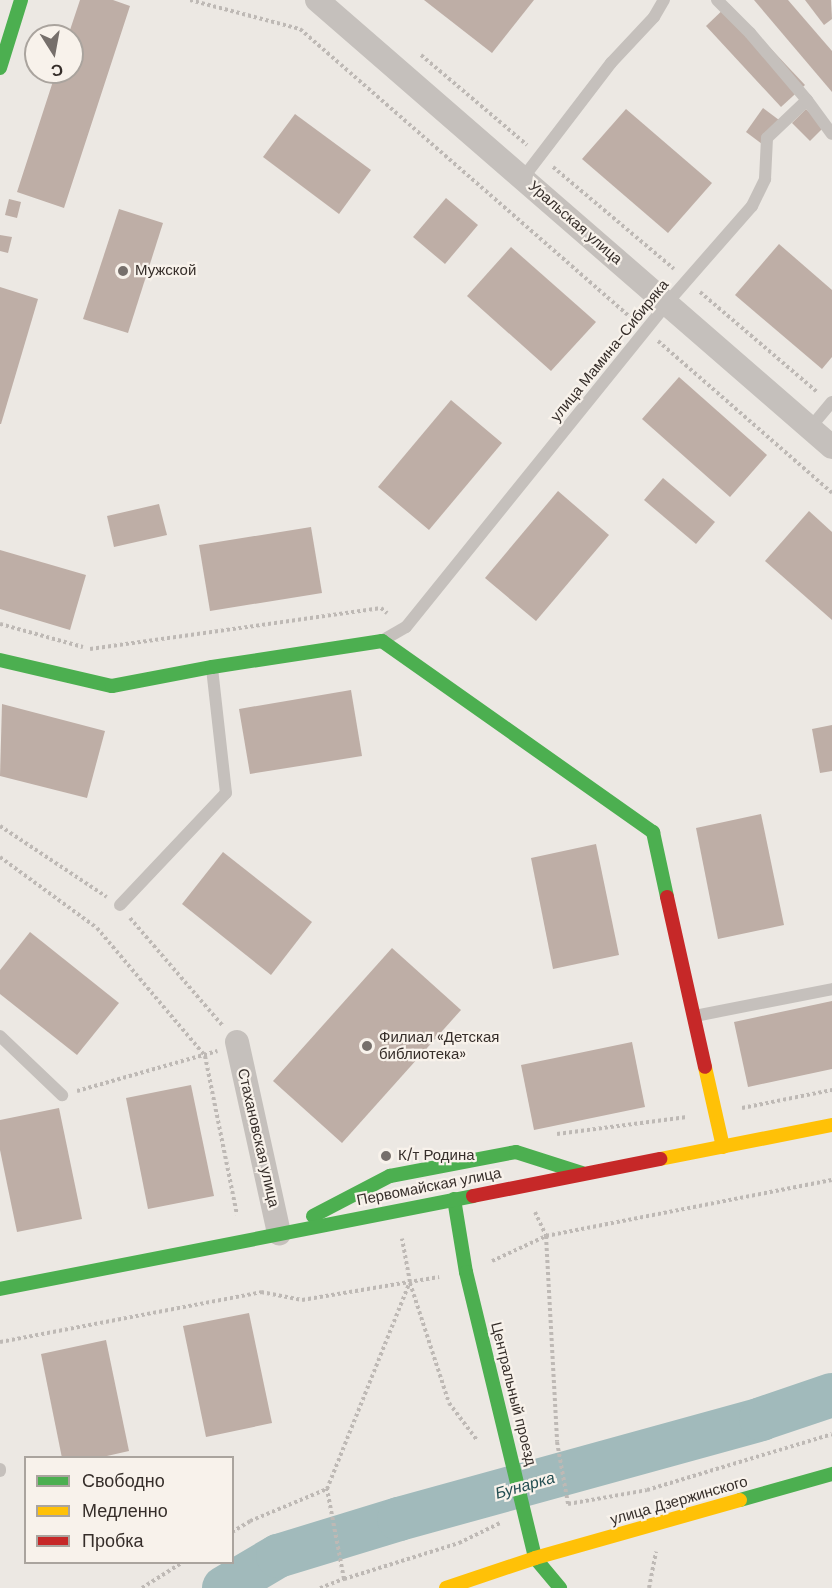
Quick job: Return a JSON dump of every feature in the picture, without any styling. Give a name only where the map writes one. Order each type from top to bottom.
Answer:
[{"type":"main road","points":[[0,68],[21,0]]},
{"type":"main road","points":[[0,660],[112,686],[212,666],[381,641],[653,832],[723,1147]]},
{"type":"main road","name":"Первомайская улица","points":[[0,1288],[832,1125]]},
{"type":"main road","name":"Первомайская улица","points":[[279,1233],[390,1176],[516,1152],[584,1174]]},
{"type":"main road","name":"Центральный проезд","points":[[454,1199],[466,1272],[501,1409],[535,1558],[560,1588]]},
{"type":"main road","name":"улица Дзержинского","points":[[446,1588],[535,1558],[831,1475]]},
{"type":"street","name":"Уральская улица","points":[[317,0],[832,447]]},
{"type":"street","name":"Стахановская улица","points":[[237,1042],[279,1233]]},
{"type":"lane","points":[[523,178],[611,63],[654,17],[664,0]]},
{"type":"lane","points":[[717,0],[750,33],[807,100],[832,134]]},
{"type":"lane","name":"улица Мамина-Сибиряка","points":[[381,641],[406,627],[667,303],[752,206],[765,179],[767,138],[807,100]]},
{"type":"lane","points":[[810,428],[831,402]]},
{"type":"lane","points":[[120,905],[226,793],[212,666]]},
{"type":"lane","points":[[694,1017],[832,989]]},
{"type":"lane","points":[[0,1036],[62,1095]]},
{"type":"path","points":[[190,0],[300,29],[832,493]]},
{"type":"path","points":[[420,54],[831,402]]},
{"type":"path","points":[[0,624],[92,650],[381,609],[406,627]]},
{"type":"path","points":[[0,826],[120,905],[237,1042],[205,1056],[62,1095]]},
{"type":"path","points":[[0,857],[96,928],[205,1056],[238,1219]]},
{"type":"path","points":[[547,1135],[716,1114],[832,1090]]},
{"type":"path","points":[[0,1342],[261,1292],[302,1300],[466,1272],[546,1236],[832,1180]]},
{"type":"path","points":[[396,1211],[410,1282],[449,1403],[481,1446]]},
{"type":"path","points":[[546,1236],[557,1442],[568,1504],[647,1490],[832,1434]]},
{"type":"path","points":[[344,1579],[327,1489],[410,1282]]},
{"type":"path","points":[[234,1531],[250,1521],[327,1489]]},
{"type":"path","points":[[320,1588],[459,1543],[507,1520]]},
{"type":"path","points":[[142,1588],[181,1564]]},
{"type":"building","points":[[80,0],[113,0],[130,6],[64,208],[17,192],[52,84],[84,84],[84,24],[72,24]]},
{"type":"building","points":[[424,0],[534,0],[492,53]]},
{"type":"building","points":[[754,0],[788,0],[832,51],[832,92]]},
{"type":"building","points":[[805,0],[831,0],[832,19],[824,25]]},
{"type":"building","points":[[729,4],[805,85],[781,107],[706,26]]},
{"type":"building","points":[[763,108],[783,123],[766,147],[746,132]]},
{"type":"building","points":[[626,109],[712,183],[668,233],[582,159]]},
{"type":"building","points":[[806,109],[824,127],[810,141],[792,123]]},
{"type":"building","points":[[295,114],[371,170],[339,214],[263,157]]},
{"type":"building","points":[[446,198],[478,225],[445,264],[413,237]]},
{"type":"building","points":[[9,199],[21,202],[17,218],[5,215]]},
{"type":"building","name":"Мужской","points":[[119,209],[163,223],[128,333],[83,319]]},
{"type":"building","points":[[0,235],[12,237],[8,253],[0,251]]},
{"type":"building","points":[[779,244],[832,290],[832,357],[822,369],[735,295]]},
{"type":"building","points":[[511,247],[596,322],[551,371],[467,296]]},
{"type":"building","points":[[0,287],[38,299],[1,424],[0,424]]},
{"type":"building","points":[[679,377],[767,455],[730,497],[642,419]]},
{"type":"building","points":[[451,400],[502,443],[429,530],[378,487]]},
{"type":"building","points":[[663,478],[715,522],[696,544],[644,500]]},
{"type":"building","points":[[558,491],[609,535],[536,621],[485,578]]},
{"type":"building","points":[[159,504],[167,535],[114,547],[107,516]]},
{"type":"building","points":[[809,511],[832,532],[832,620],[765,561]]},
{"type":"building","points":[[311,527],[322,593],[210,611],[199,545]]},
{"type":"building","points":[[0,550],[86,575],[70,630],[0,609]]},
{"type":"building","points":[[351,690],[362,756],[250,774],[239,709]]},
{"type":"building","points":[[2,704],[105,731],[87,798],[0,776]]},
{"type":"building","points":[[832,725],[832,771],[820,773],[812,729]]},
{"type":"building","points":[[761,814],[784,925],[718,939],[696,828]]},
{"type":"building","points":[[596,844],[619,955],[553,969],[531,858]]},
{"type":"building","points":[[223,852],[312,922],[271,975],[182,904]]},
{"type":"building","points":[[30,932],[119,1003],[77,1055],[0,994],[0,970]]},
{"type":"building","name":"Филиал «Детская библиотека»","points":[[392,948],[461,1010],[342,1143],[273,1081]]},
{"type":"building","points":[[832,1001],[832,1069],[748,1087],[734,1022]]},
{"type":"building","points":[[632,1042],[645,1107],[534,1130],[521,1065]]},
{"type":"building","points":[[191,1085],[214,1196],[148,1209],[126,1098]]},
{"type":"building","points":[[59,1108],[82,1219],[17,1232],[0,1150],[0,1120]]},
{"type":"building","points":[[249,1313],[272,1423],[206,1437],[183,1326]]},
{"type":"building","points":[[106,1340],[129,1451],[107,1456],[62,1456],[41,1354]]},
{"type":"waterway","name":"Бунарка","points":[[224,1588],[278,1556],[399,1519],[761,1419],[832,1395]]},
{"type":"traffic: fast","points":[[0,68],[21,0]]},
{"type":"traffic: fast","points":[[0,660],[112,686],[212,667],[382,641],[653,832],[667,897]]},
{"type":"traffic: fast","points":[[313,1216],[390,1176],[516,1152],[582,1173]]},
{"type":"traffic: fast","points":[[0,1289],[473,1196]]},
{"type":"traffic: fast","points":[[454,1199],[466,1272],[535,1558],[560,1588]]},
{"type":"traffic: fast","points":[[740,1500],[832,1474]]},
{"type":"traffic: slow","points":[[705,1067],[723,1147]]},
{"type":"traffic: slow","points":[[660,1159],[832,1125]]},
{"type":"traffic: slow","points":[[446,1588],[535,1558],[740,1500]]},
{"type":"traffic: jam","points":[[667,897],[705,1067]]},
{"type":"traffic: jam","points":[[473,1196],[660,1159]]},
{"type":"place","name":"Мужской","points":[[123,271]]},
{"type":"place","name":"Филиал «Детская библиотека»","points":[[367,1046]]},
{"type":"place","name":"К/т Родина","points":[[386,1156]]}]
